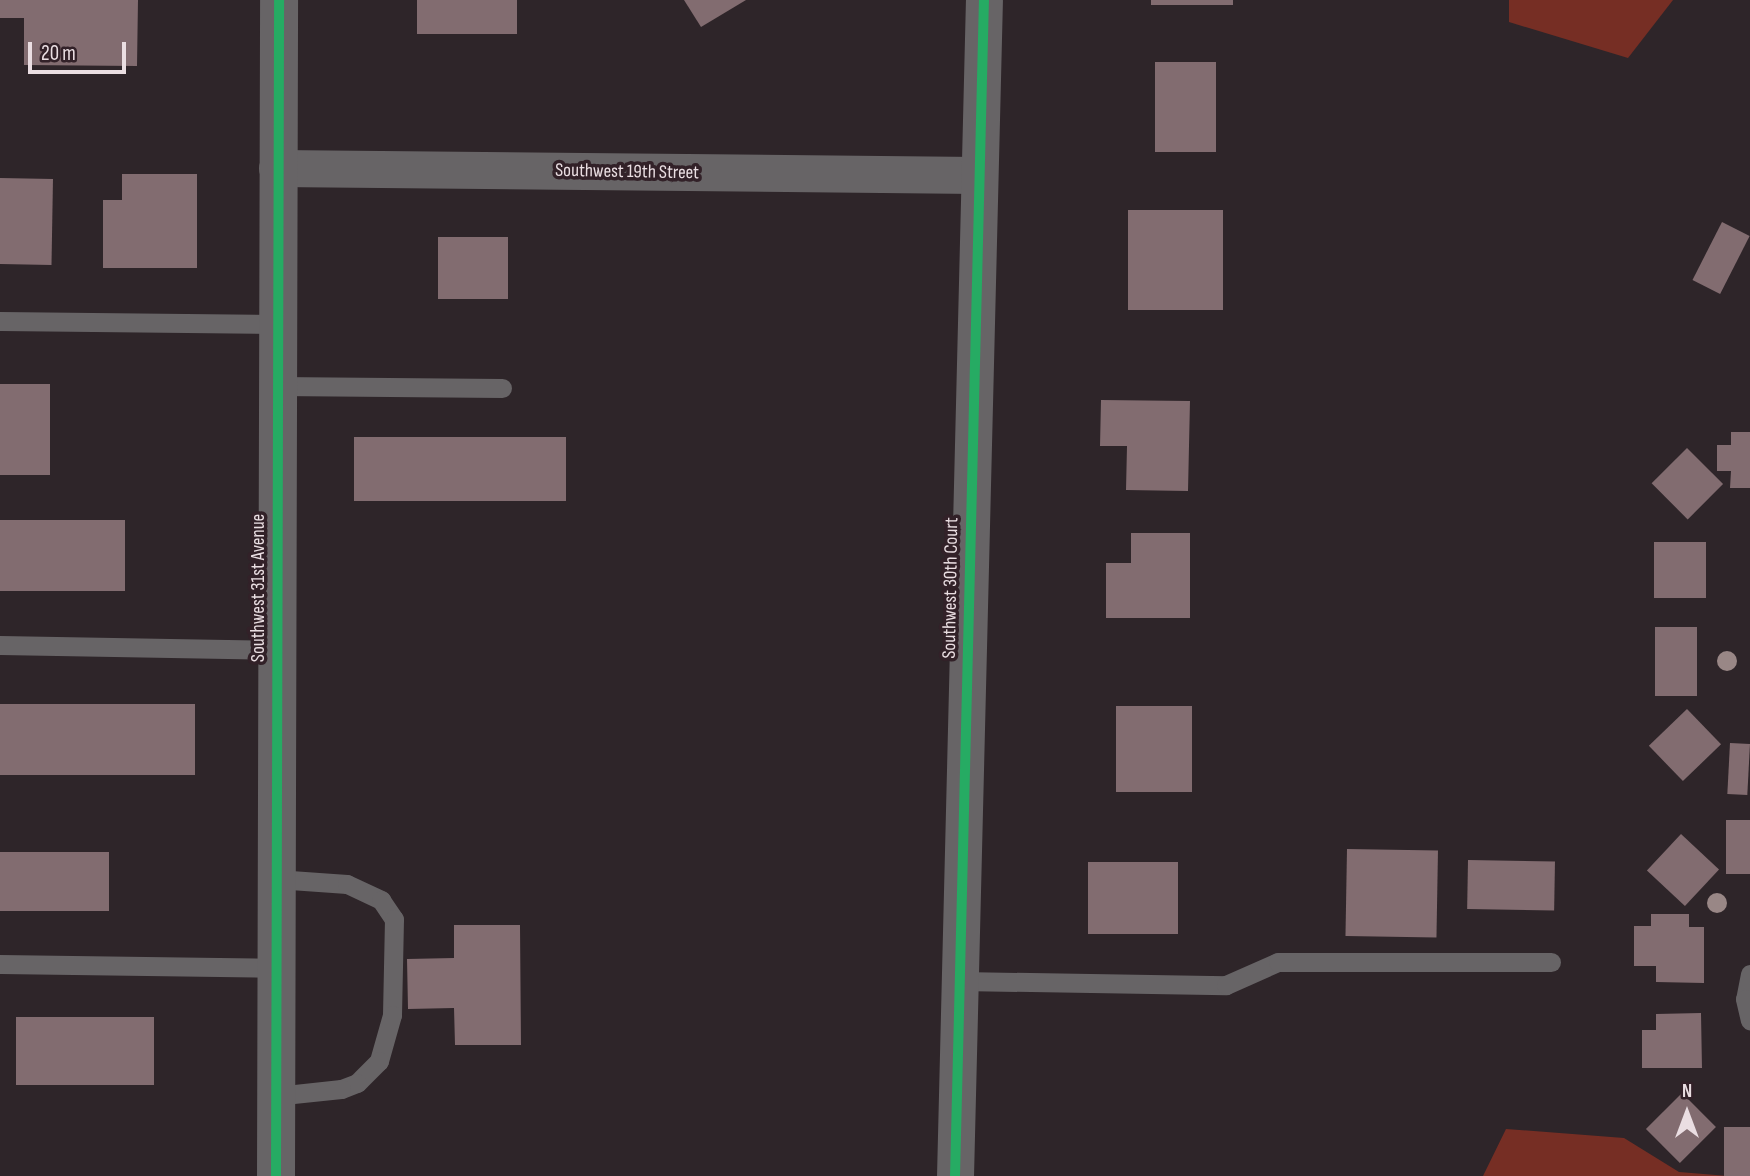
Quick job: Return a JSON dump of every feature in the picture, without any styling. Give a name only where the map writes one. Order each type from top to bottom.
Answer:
[{"type":"street","name":"Southwest 31st Avenue","points":[[276,1176],[279,0]]},
{"type":"street","name":"Southwest 30th Court","points":[[955,1176],[984,0]]},
{"type":"street","name":"Southwest 19th Street","points":[[277,168],[978,175]]},
{"type":"lane","points":[[0,321],[277,324]]},
{"type":"lane","points":[[277,386],[502,388]]},
{"type":"lane","points":[[0,645],[277,650]]},
{"type":"lane","points":[[276,879],[366,890],[389,910],[394,932],[392,1015],[379,1061],[357,1083],[341,1089],[276,1096]]},
{"type":"lane","points":[[960,981],[1226,985],[1278,962],[1551,962]]},
{"type":"lane","points":[[0,964],[276,968]]},
{"type":"lane","points":[[1750,974],[1745,999],[1750,1020]]},
{"type":"shaded area","points":[[1509,0],[1673,0],[1628,58],[1509,22]]},
{"type":"shaded area","points":[[1506,1129],[1624,1138],[1679,1172],[1728,1176],[1483,1176]]},
{"type":"building","points":[[0,0],[138,0],[137,66],[24,65],[24,18],[0,18]]},
{"type":"building","points":[[417,0],[517,0],[517,34],[417,34]]},
{"type":"building","points":[[684,0],[746,0],[701,27]]},
{"type":"building","points":[[1151,0],[1233,0],[1233,5],[1151,5]]},
{"type":"building","points":[[1155,62],[1216,62],[1216,152],[1155,152]]},
{"type":"building","points":[[122,174],[197,174],[197,268],[103,268],[103,200],[122,200]]},
{"type":"building","points":[[0,178],[53,179],[51,265],[0,264]]},
{"type":"building","points":[[1128,210],[1223,210],[1223,310],[1128,310]]},
{"type":"building","points":[[1722,222],[1750,236],[1720,294],[1692,280]]},
{"type":"building","points":[[438,237],[508,237],[508,299],[438,299]]},
{"type":"building","points":[[0,384],[50,384],[50,475],[0,475]]},
{"type":"building","points":[[1101,400],[1190,401],[1188,491],[1126,490],[1127,446],[1100,446]]},
{"type":"building","points":[[1731,432],[1750,432],[1750,488],[1730,488],[1731,471],[1717,471],[1717,445],[1731,445]]},
{"type":"building","points":[[354,437],[566,437],[566,501],[354,501]]},
{"type":"building","points":[[1687,448],[1723,484],[1688,519],[1652,483]]},
{"type":"building","points":[[0,520],[125,520],[125,591],[0,591]]},
{"type":"building","points":[[1131,533],[1190,533],[1190,618],[1106,618],[1106,563],[1131,563]]},
{"type":"building","points":[[1654,542],[1706,542],[1706,598],[1654,598]]},
{"type":"building","points":[[1655,627],[1697,627],[1697,696],[1655,696]]},
{"type":"building","points":[[0,704],[195,704],[195,775],[0,775]]},
{"type":"building","points":[[1116,706],[1192,706],[1192,792],[1116,792]]},
{"type":"building","points":[[1687,709],[1721,744],[1683,781],[1649,746]]},
{"type":"building","points":[[1730,743],[1750,744],[1747,795],[1727,794]]},
{"type":"building","points":[[1726,820],[1750,820],[1750,874],[1726,874]]},
{"type":"building","points":[[1681,834],[1719,869],[1685,906],[1647,871]]},
{"type":"building","points":[[1347,849],[1438,851],[1436,938],[1345,936]]},
{"type":"building","points":[[0,852],[109,852],[109,911],[0,911]]},
{"type":"building","points":[[1468,860],[1555,862],[1554,911],[1467,909]]},
{"type":"building","points":[[1088,862],[1178,862],[1178,934],[1088,934]]},
{"type":"building","points":[[1651,914],[1689,914],[1689,927],[1704,927],[1704,983],[1656,982],[1656,966],[1634,966],[1634,926],[1651,926]]},
{"type":"building","points":[[454,925],[520,925],[521,1045],[455,1045],[454,1008],[408,1009],[407,959],[454,958]]},
{"type":"building","points":[[1701,1013],[1702,1068],[1642,1068],[1642,1030],[1656,1030],[1656,1014]]},
{"type":"building","points":[[16,1017],[154,1017],[154,1085],[16,1085]]},
{"type":"building","points":[[1682,1093],[1716,1127],[1680,1163],[1646,1129]]},
{"type":"building","points":[[1724,1127],[1750,1127],[1750,1176],[1724,1176]]},
{"type":"cycle path","points":[[276,1176],[279,0]]},
{"type":"cycle path","points":[[955,1176],[984,0]]}]
